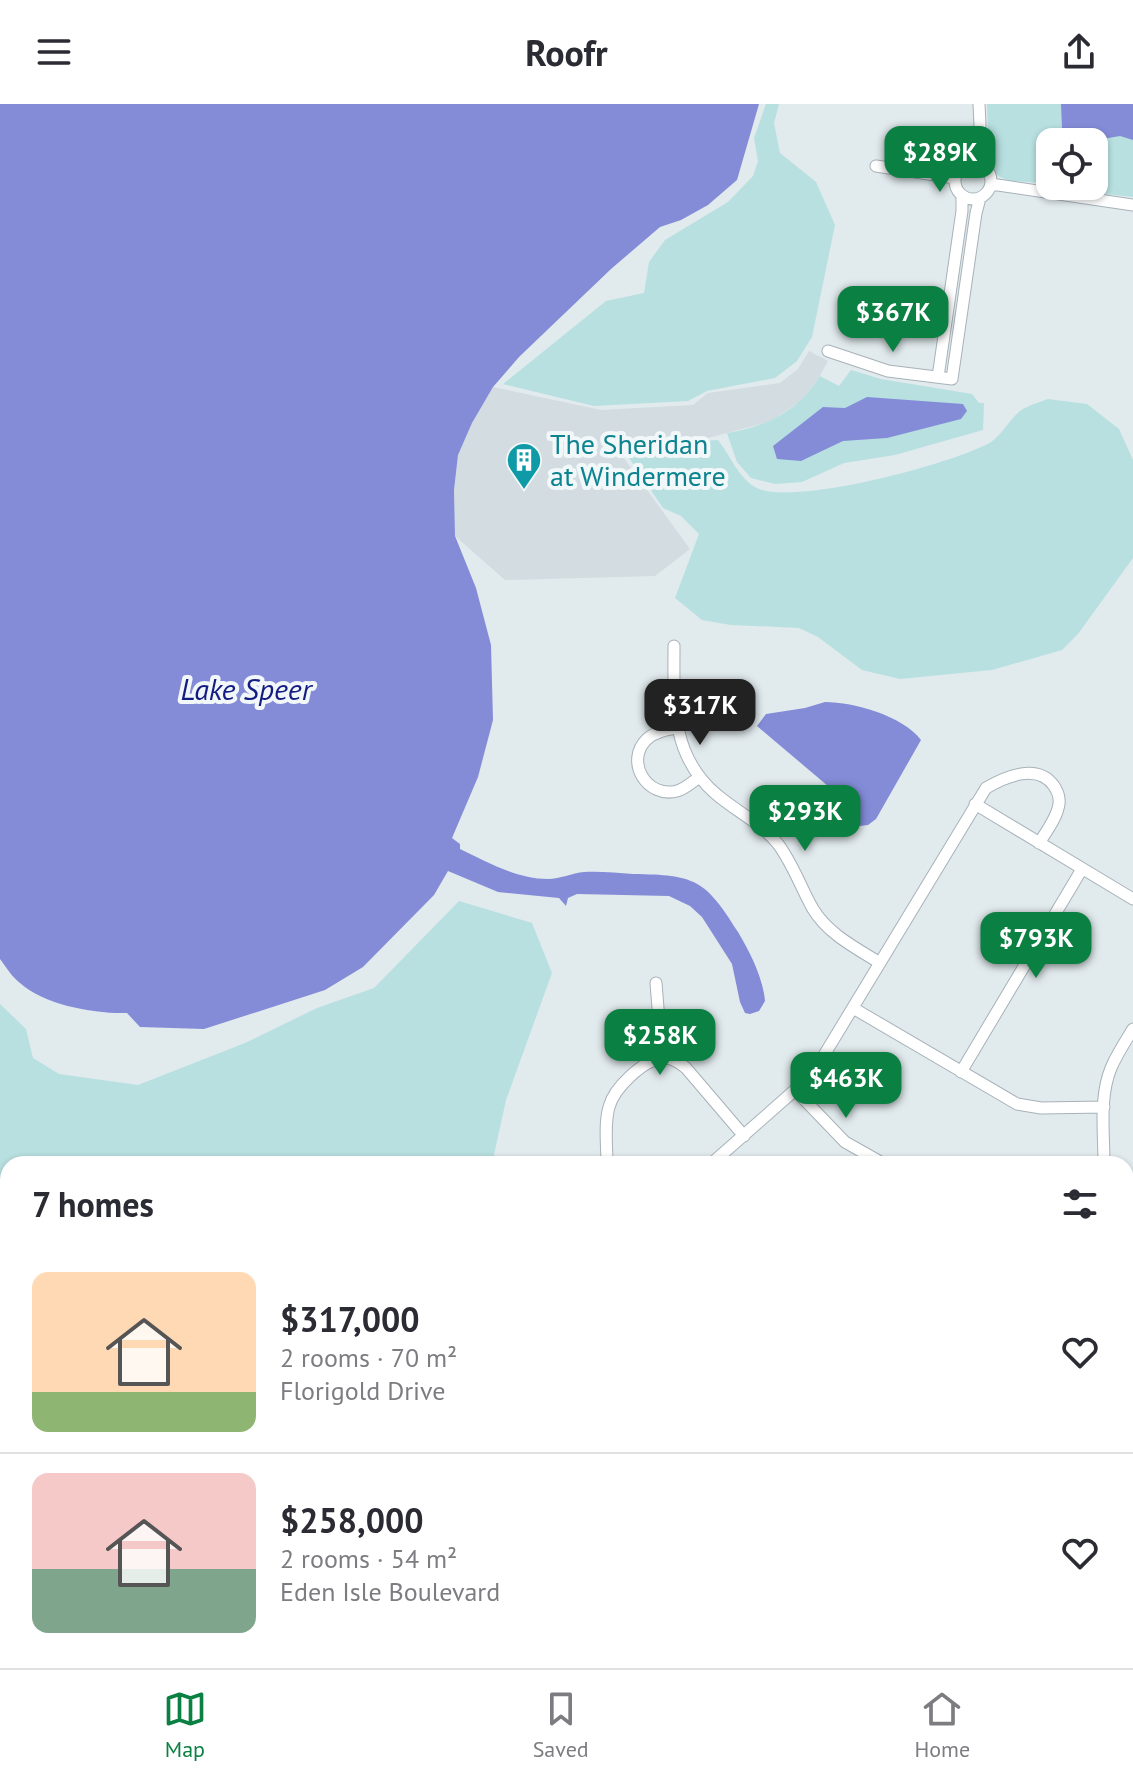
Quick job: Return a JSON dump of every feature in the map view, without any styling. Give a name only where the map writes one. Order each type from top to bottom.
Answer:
[{"type":"street","points":[[976,163],[980,136],[979,104]]},
{"type":"street","points":[[976,163],[988,170],[991,184],[988,192],[980,198],[971,199],[962,196],[956,188],[955,178],[962,167],[976,163]]},
{"type":"street","points":[[876,166],[955,178]]},
{"type":"street","points":[[991,184],[1133,205]]},
{"type":"street","points":[[938,377],[962,196]]},
{"type":"street","points":[[828,351],[888,371],[952,379],[980,198]]},
{"type":"street","points":[[674,646],[676,728],[684,754],[698,778],[769,834],[792,865],[814,910],[825,925],[835,935],[880,963]]},
{"type":"street","points":[[676,728],[656,733],[643,745],[638,762],[643,779],[649,786],[666,792],[682,789],[698,778]]},
{"type":"street","points":[[720,1156],[812,1075],[986,788],[1029,773],[1044,776],[1052,783],[1059,801],[1054,818],[1039,843]]},
{"type":"street","points":[[975,804],[1133,899]]},
{"type":"street","points":[[961,1072],[1082,869]]},
{"type":"street","points":[[656,983],[662,1058]]},
{"type":"street","points":[[853,1008],[1017,1104],[1041,1108],[1104,1107]]},
{"type":"street","points":[[1104,1156],[1104,1107],[1110,1070],[1133,1029]]},
{"type":"street","points":[[607,1156],[607,1120],[612,1098],[648,1063],[662,1058],[679,1062],[686,1068],[744,1136]]},
{"type":"street","points":[[796,1091],[845,1142],[870,1156]]},
{"type":"shaded area","points":[[766,104],[779,104],[774,123],[780,153],[816,182],[835,225],[812,337],[797,361],[775,378],[707,391],[688,401],[594,406],[503,384],[606,301],[644,293],[649,262],[665,240],[728,202],[753,176],[758,161],[754,138]]},
{"type":"shaded area","points":[[987,104],[1133,104],[1133,197],[1108,194],[1108,128],[1036,128],[1036,183],[1009,180],[994,173],[983,154],[988,131]]},
{"type":"shaded area","name":"The Sheridan at Windermere","points":[[809,351],[828,361],[802,400],[771,421],[708,438],[620,442],[623,457],[690,549],[655,576],[505,580],[455,536],[454,490],[458,455],[493,387],[601,410],[693,405],[708,393],[780,383],[798,369]]},
{"type":"shaded area","points":[[851,370],[881,379],[972,394],[979,403],[984,403],[983,430],[895,455],[844,463],[802,482],[775,484],[751,478],[737,462],[727,433],[781,415],[803,398],[820,376],[839,386]]},
{"type":"shaded area","points":[[1048,399],[1087,404],[1119,429],[1133,460],[1133,558],[1078,634],[1062,650],[992,670],[900,679],[862,670],[818,637],[799,628],[731,625],[702,620],[675,598],[699,534],[681,516],[663,508],[621,446],[718,440],[739,472],[755,487],[773,492],[801,492],[873,480],[972,451],[996,439],[1020,411]]},
{"type":"shaded area","points":[[459,901],[532,923],[552,973],[506,1100],[494,1156],[0,1156],[0,1004],[26,1029],[33,1058],[59,1074],[138,1085],[245,1043],[317,1008],[374,988]]},
{"type":"water","name":"Lake Speer","points":[[0,104],[759,104],[737,180],[708,205],[660,227],[519,357],[493,387],[458,455],[454,490],[455,536],[476,588],[491,645],[493,720],[478,777],[452,838],[460,844],[460,849],[525,876],[548,879],[602,872],[671,876],[696,884],[707,891],[727,914],[751,957],[762,983],[765,1001],[759,1011],[745,1013],[732,964],[702,917],[690,906],[669,896],[577,894],[568,898],[566,906],[559,898],[498,892],[448,871],[434,895],[363,967],[325,990],[204,1029],[140,1027],[127,1013],[85,1010],[56,1002],[30,991],[17,981],[0,959]]},
{"type":"water","points":[[1061,104],[1133,104],[1133,140],[1120,136],[1108,138],[1108,128],[1062,128]]},
{"type":"water","points":[[867,397],[963,404],[967,411],[961,419],[887,438],[843,441],[801,461],[777,459],[773,446],[823,407],[845,408]]},
{"type":"water","points":[[825,702],[850,705],[890,717],[913,731],[921,740],[876,819],[868,825],[860,826],[852,819],[835,792],[757,726],[766,714]]},
{"type":"place","name":"The Sheridan at Windermere","points":[[524,491]]}]
